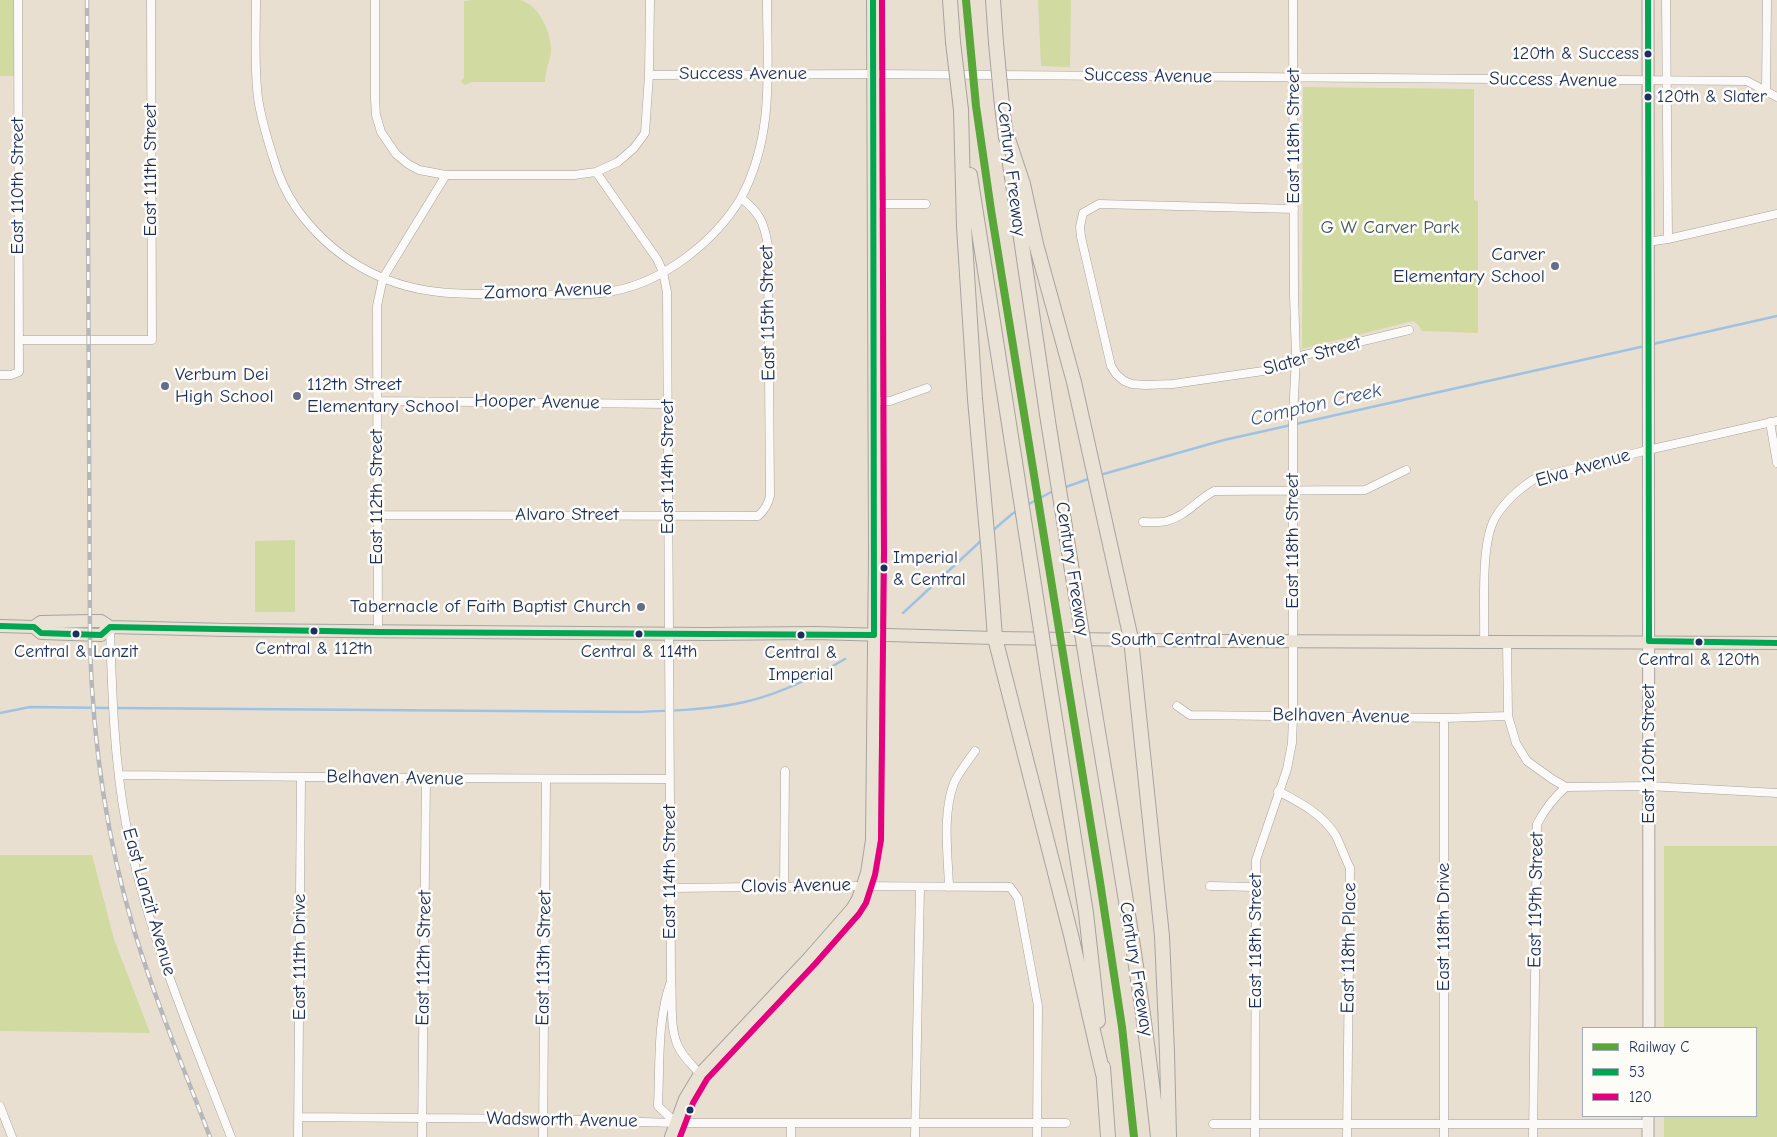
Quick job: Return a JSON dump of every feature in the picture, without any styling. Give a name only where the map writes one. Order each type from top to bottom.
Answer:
[{"type":"highway","name":"Century Freeway","points":[[950,0],[961,110],[1087,922],[1108,1137]]},
{"type":"highway","name":"Century Freeway","points":[[994,0],[996,43],[1005,130],[1048,421],[1147,1040],[1158,1137]]},
{"type":"highway","points":[[961,110],[965,236],[975,398],[995,638],[1071,935],[1103,1074]]},
{"type":"highway","points":[[1005,130],[1023,184],[1039,253],[1074,382],[1131,639],[1162,936],[1169,1137]]},
{"type":"main road","points":[[672,1137],[685,1099],[700,1074],[842,922],[858,898],[870,858],[872,840],[874,635],[873,0]]},
{"type":"main road","name":"South Central Avenue","points":[[0,626],[34,627],[41,622],[101,621],[110,627],[378,632],[1777,643]]},
{"type":"street","name":"East 110th Street","points":[[0,375],[11,375],[18,372],[18,0]]},
{"type":"street","name":"East 111th Street","points":[[19,340],[152,340],[151,0]]},
{"type":"street","name":"Zamora Avenue","points":[[256,0],[258,99],[266,137],[286,190],[296,208],[322,240],[344,258],[383,278],[438,292],[566,294],[614,291],[648,280],[698,248],[719,230],[732,214],[741,198]]},
{"type":"street","points":[[375,0],[375,99],[376,115],[381,132],[396,154],[408,164],[419,170],[446,176],[574,175],[596,172],[618,162],[634,148],[645,133],[650,75],[650,0]]},
{"type":"street","points":[[741,198],[750,182],[763,140],[766,118],[767,0]]},
{"type":"street","name":"East 118th Street","points":[[1255,1137],[1256,860],[1287,769],[1292,743],[1294,716],[1293,416],[1296,357],[1293,0]]},
{"type":"street","name":"East 120th Street","points":[[1648,0],[1649,1027]]},
{"type":"street","points":[[1666,0],[1668,239]]},
{"type":"street","points":[[1766,90],[1767,0]]},
{"type":"street","name":"Success Avenue","points":[[650,75],[873,74],[1746,81],[1777,97]]},
{"type":"street","name":"East 114th Street","points":[[596,172],[657,259],[663,272],[667,292],[670,888],[673,1028],[678,1045],[687,1061],[700,1074]]},
{"type":"street","name":"East 112th Street","points":[[378,632],[376,306],[383,278],[446,176]]},
{"type":"street","name":"East 115th Street","points":[[741,198],[762,218],[768,246],[770,496],[768,505],[758,516]]},
{"type":"street","points":[[874,204],[926,204]]},
{"type":"street","name":"Slater Street","points":[[1294,209],[1099,204],[1083,213],[1080,227],[1081,237],[1109,357],[1116,374],[1124,381],[1138,385],[1173,384],[1284,368],[1296,357],[1409,330]]},
{"type":"street","points":[[1647,242],[1777,214]]},
{"type":"street","points":[[874,401],[890,401],[927,388]]},
{"type":"street","name":"Hooper Avenue","points":[[376,401],[668,404]]},
{"type":"street","points":[[1774,422],[1777,463]]},
{"type":"street","name":"Elva Avenue","points":[[1484,641],[1486,546],[1494,520],[1520,488],[1536,478],[1648,450],[1774,422]]},
{"type":"street","points":[[1144,522],[1166,521],[1181,516],[1204,496],[1214,491],[1364,490],[1406,470]]},
{"type":"street","name":"Alvaro Street","points":[[377,515],[758,516]]},
{"type":"street","name":"East Lanzit Avenue","points":[[110,627],[113,717],[126,824],[146,904],[169,974],[230,1137]]},
{"type":"street","points":[[1507,641],[1508,716],[1516,743],[1527,761],[1566,787],[1649,786],[1777,794]]},
{"type":"street","name":"Belhaven Avenue","points":[[1177,706],[1190,715],[1444,718],[1508,716]]},
{"type":"street","name":"East 118th Drive","points":[[1444,718],[1444,1137]]},
{"type":"street","points":[[949,887],[947,832],[949,803],[955,782],[975,751]]},
{"type":"street","points":[[784,886],[785,771]]},
{"type":"street","name":"Belhaven Avenue","points":[[120,774],[670,779]]},
{"type":"street","name":"East 111th Drive","points":[[298,1137],[301,777]]},
{"type":"street","name":"East 112th Street","points":[[422,1137],[426,778]]},
{"type":"street","name":"East 113th Street","points":[[543,1137],[546,779]]},
{"type":"street","name":"East 119th Street","points":[[1534,1137],[1537,824],[1544,810],[1554,797],[1566,787]]},
{"type":"street","name":"East 118th Place","points":[[1278,791],[1314,812],[1326,823],[1335,835],[1350,868],[1347,1137]]},
{"type":"street","name":"Clovis Avenue","points":[[670,888],[784,886],[1010,887],[1018,898],[1038,1006],[1038,1123]]},
{"type":"street","points":[[1210,886],[1256,887]]},
{"type":"street","points":[[915,1137],[920,887]]},
{"type":"street","name":"East 114th Street","points":[[671,979],[665,997],[662,1022],[658,1106],[676,1123]]},
{"type":"street","points":[[0,1106],[11,1133],[0,1132]]},
{"type":"street","name":"Wadsworth Avenue","points":[[299,1117],[422,1117],[676,1123],[1066,1123]]},
{"type":"street","points":[[1213,1124],[1533,1124],[1648,1120],[1648,1137]]},
{"type":"street","points":[[791,1122],[791,1137]]},
{"type":"street","points":[[1037,1137],[1038,1123]]},
{"type":"green space","points":[[0,0],[14,0],[15,76],[0,76]]},
{"type":"green space","points":[[520,0],[533,7],[547,28],[551,44],[545,82],[472,82],[464,85],[461,81],[464,78],[464,1]]},
{"type":"green space","points":[[1038,0],[1071,0],[1070,67],[1041,66]]},
{"type":"green space","name":"G W Carver Park","points":[[1303,87],[1474,89],[1474,200],[1478,201],[1478,333],[1422,331],[1413,321],[1302,349]]},
{"type":"green space","points":[[295,540],[295,612],[255,612],[255,541]]},
{"type":"green space","points":[[1664,846],[1777,846],[1777,1137],[1664,1137],[1664,1117],[1757,1117],[1757,1027],[1664,1027]]},
{"type":"green space","points":[[0,855],[92,855],[114,939],[150,1033],[0,1031]]},
{"type":"waterway","name":"Compton Creek","points":[[1653,344],[1777,316]]},
{"type":"waterway","name":"Compton Creek","points":[[1100,475],[1224,440],[1645,346]]},
{"type":"waterway","name":"Compton Creek","points":[[1063,488],[1091,478]]},
{"type":"waterway","name":"Compton Creek","points":[[1027,505],[1055,490]]},
{"type":"waterway","name":"Compton Creek","points":[[991,532],[1018,510]]},
{"type":"waterway","name":"Compton Creek","points":[[903,613],[983,539]]},
{"type":"waterway","points":[[116,708],[635,712],[685,710],[735,704],[764,697],[806,680],[845,659]]},
{"type":"waterway","points":[[0,713],[30,707],[110,708]]},
{"type":"railway","points":[[87,0],[90,646],[94,718],[109,825],[124,895],[160,1008],[210,1137]]},
{"type":"rail line","name":"C","points":[[966,0],[976,106],[991,210],[1100,882],[1122,1027],[1134,1137]]},
{"type":"transit line","name":"53","points":[[873,0],[874,635]]},
{"type":"transit line","name":"120","points":[[680,1137],[693,1103],[707,1079],[815,964],[859,914],[866,903],[875,875],[881,840],[884,552],[882,0]]},
{"type":"transit line","name":"53","points":[[1648,0],[1649,641]]},
{"type":"transit line","name":"53","points":[[0,626],[34,627],[41,633],[101,635],[110,627],[378,632],[874,635]]},
{"type":"transit line","name":"53","points":[[1649,641],[1777,643]]},
{"type":"place","name":"120th & Success","points":[[1648,54]]},
{"type":"place","name":"120th & Slater","points":[[1648,97]]},
{"type":"place","name":"Carver Elementary School","points":[[1555,266]]},
{"type":"place","name":"Verbum Dei High School","points":[[165,386]]},
{"type":"place","name":"112th Street Elementary School","points":[[297,396]]},
{"type":"place","name":"Imperial & Central","points":[[884,568]]},
{"type":"place","name":"Tabernacle of Faith Baptist Church","points":[[641,607]]},
{"type":"place","name":"Central & 112th","points":[[314,631]]},
{"type":"place","name":"Central & Lanzit","points":[[76,634]]},
{"type":"place","name":"Central & 114th","points":[[639,634]]},
{"type":"place","name":"Central & Imperial","points":[[801,635]]},
{"type":"place","name":"Central & 120th","points":[[1699,642]]}]
